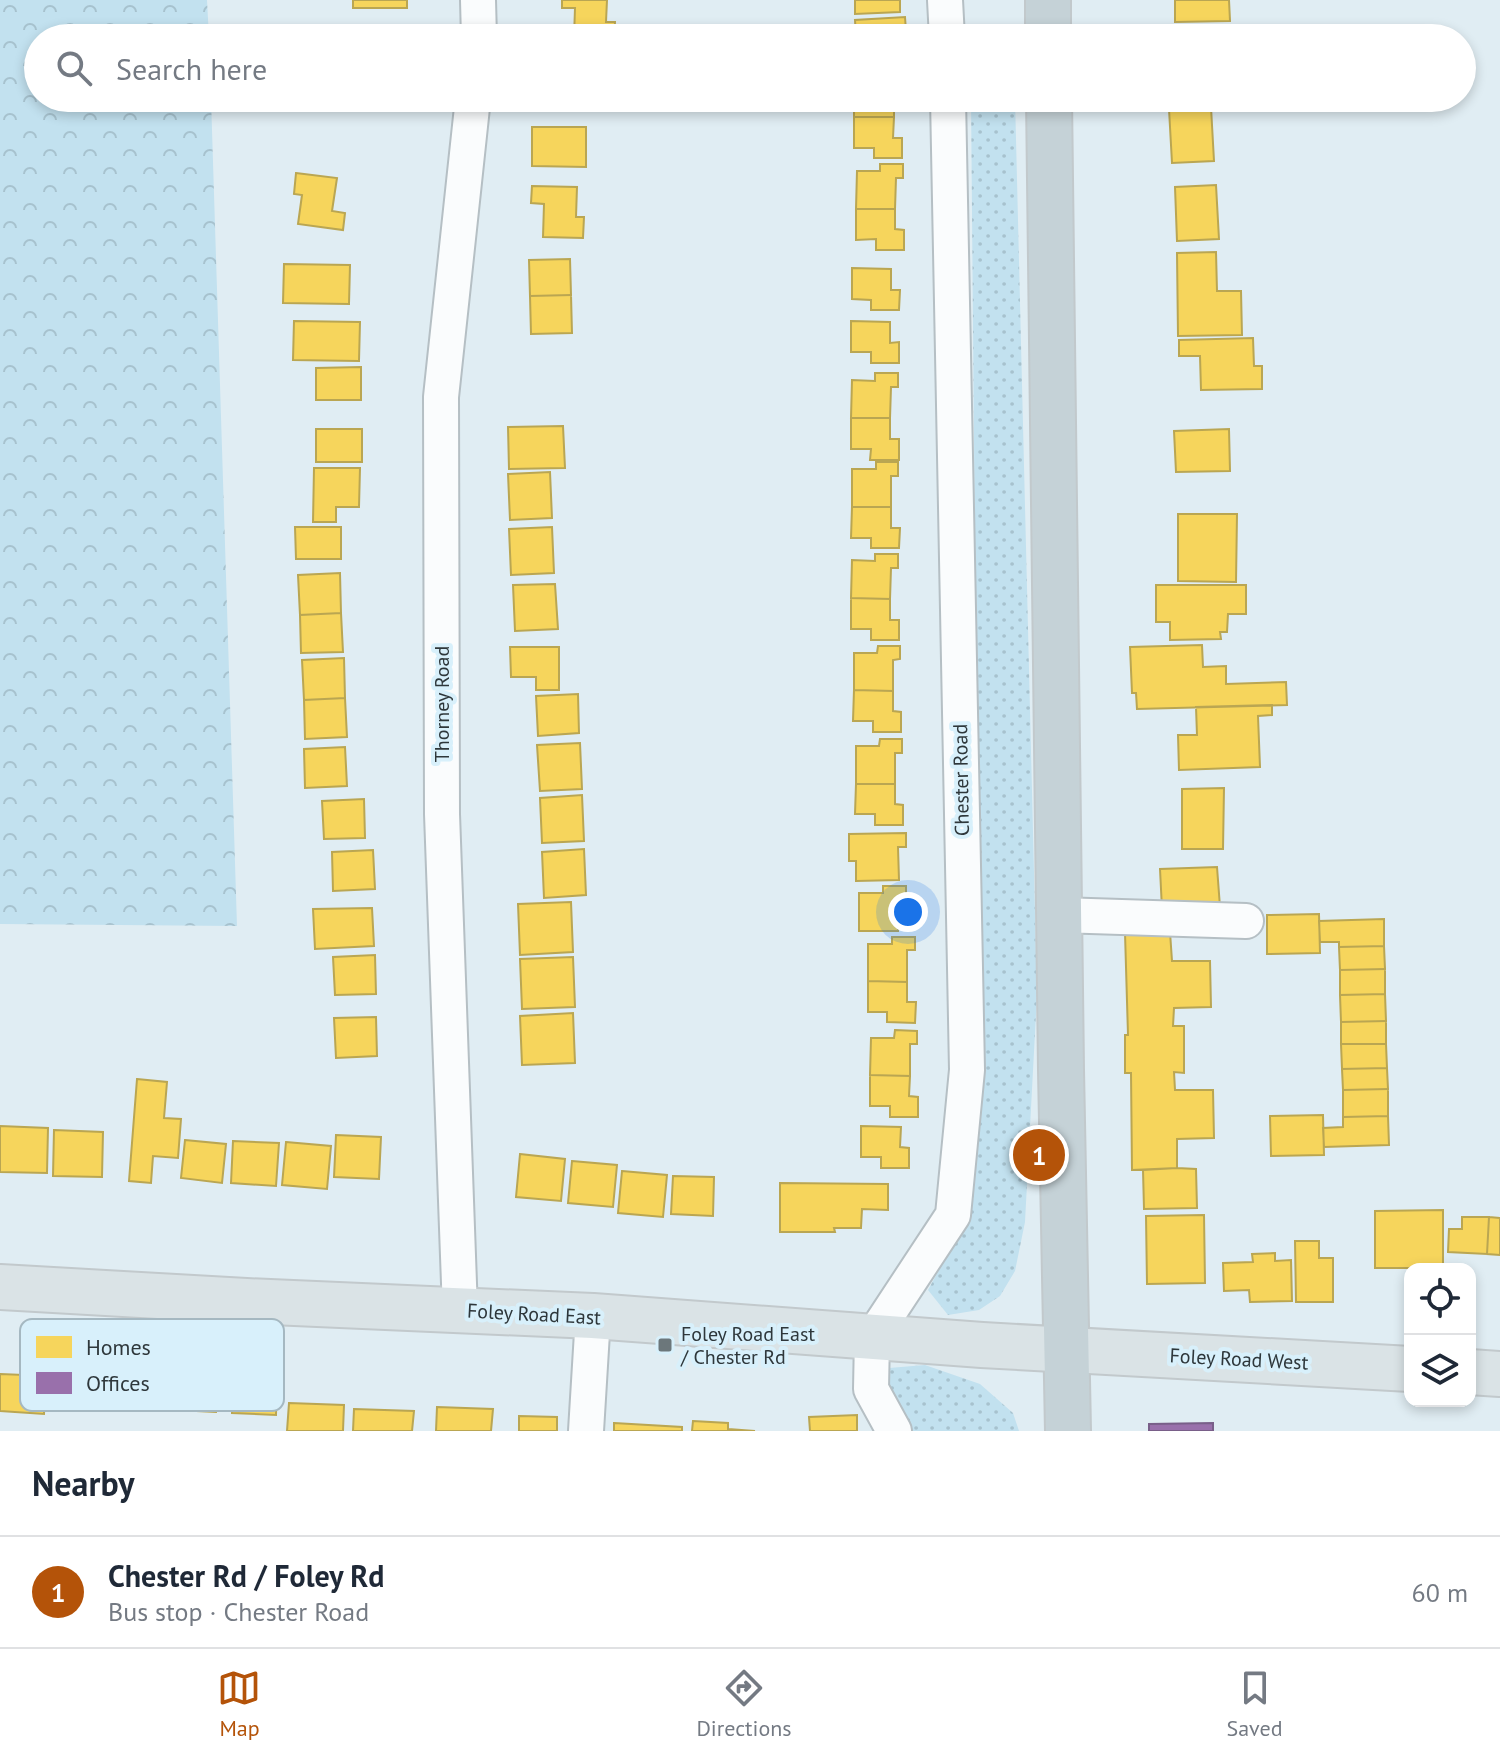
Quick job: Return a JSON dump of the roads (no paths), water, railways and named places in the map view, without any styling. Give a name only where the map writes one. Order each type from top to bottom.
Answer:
[{"type":"highway","points":[[1048,0],[1048,24]]},
{"type":"highway","points":[[1049,112],[1068,1431]]},
{"type":"main road","name":"Foley Road East","points":[[0,1287],[593,1316],[872,1338],[1068,1349]]},
{"type":"main road","name":"Foley Road West","points":[[1068,1349],[1404,1369]]},
{"type":"main road","points":[[1476,1372],[1500,1374]]},
{"type":"street","points":[[478,0],[479,24]]},
{"type":"street","points":[[945,0],[946,24]]},
{"type":"street","name":"Thorney Road","points":[[460,1311],[442,814],[441,397],[472,112]]},
{"type":"street","name":"Chester Road","points":[[872,1338],[953,1215],[967,1070],[948,112]]},
{"type":"street","points":[[1059,915],[1246,921]]},
{"type":"street","points":[[586,1431],[593,1316]]},
{"type":"street","points":[[872,1338],[871,1389],[894,1431]]},
{"type":"place","name":"Chester Rd / Foley Rd","points":[[1039,1155]]},
{"type":"place","name":"Foley Road East / Chester Rd","points":[[665,1345]]}]
